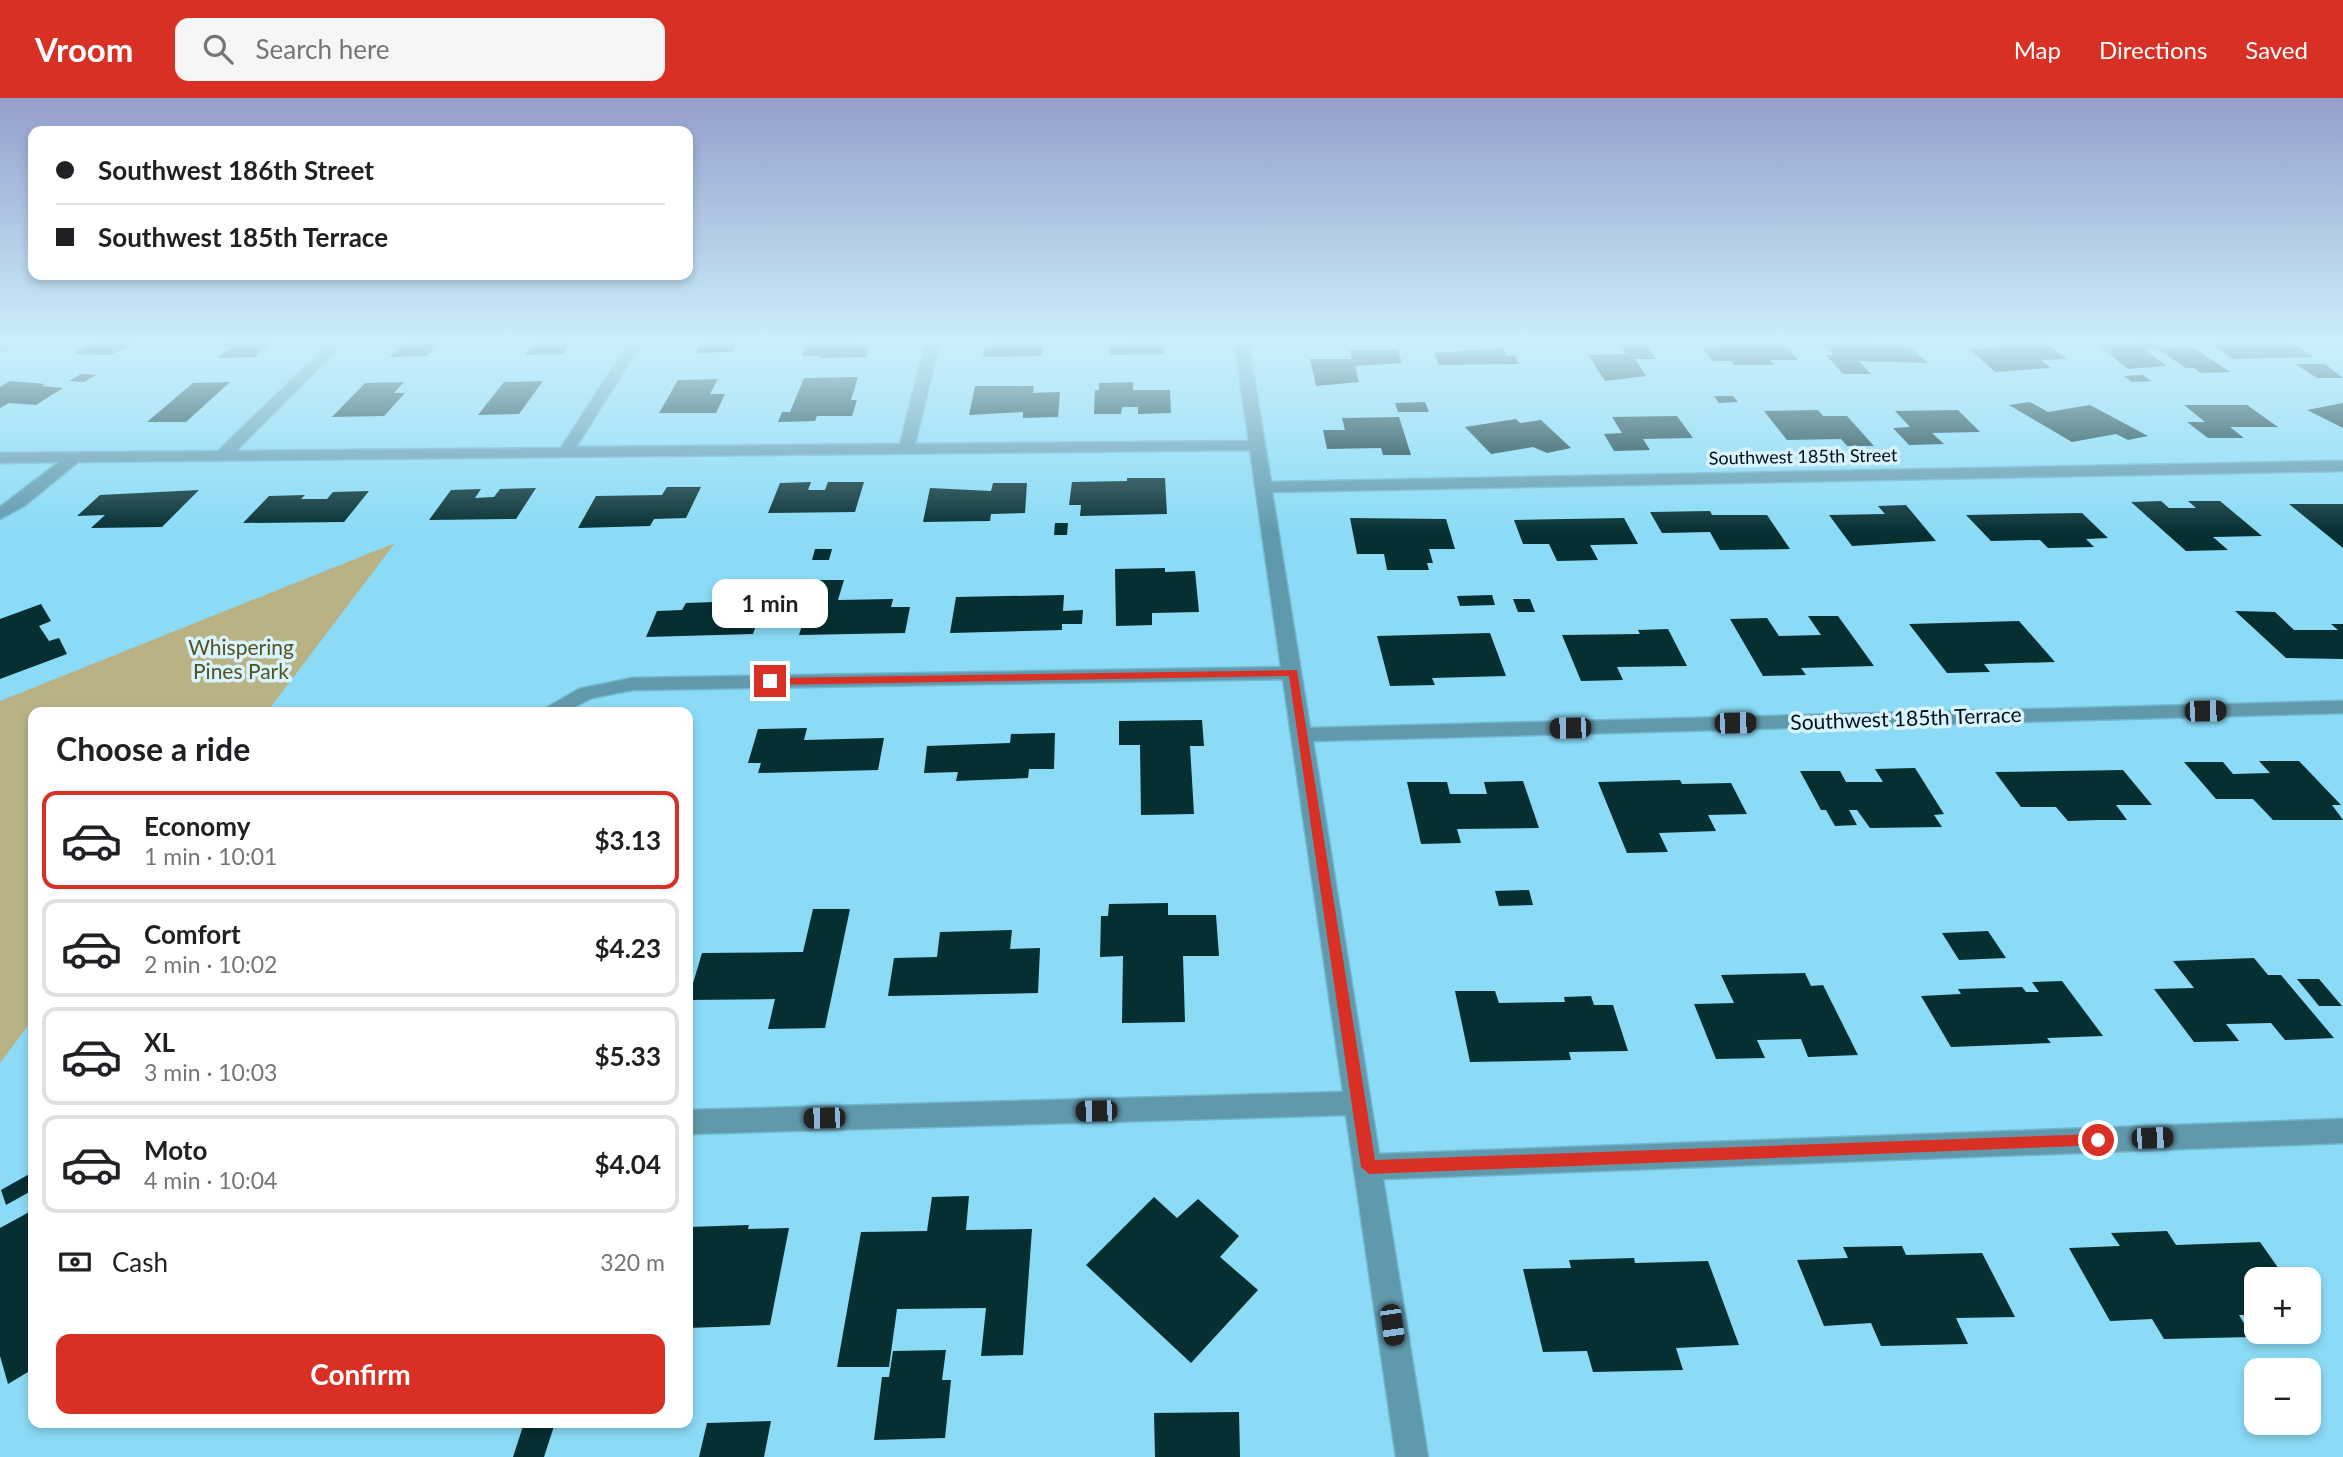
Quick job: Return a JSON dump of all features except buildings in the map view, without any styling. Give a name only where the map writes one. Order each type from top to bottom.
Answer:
[{"type":"street","points":[[221,457],[275,404]]},
{"type":"street","points":[[565,453],[596,404]]},
{"type":"street","points":[[906,450],[917,404]]},
{"type":"street","points":[[1251,404],[1412,1457]]},
{"type":"street","points":[[0,458],[1258,445]]},
{"type":"street","points":[[0,514],[18,503],[73,458]]},
{"type":"street","name":"Southwest 185th Street","points":[[1264,487],[2343,466]]},
{"type":"street","points":[[557,707],[566,701],[608,687],[632,684],[1293,673]]},
{"type":"street","name":"Southwest 185th Terrace","points":[[1302,735],[2343,707]]},
{"type":"street","points":[[693,1122],[1358,1103]]},
{"type":"street","points":[[1369,1167],[2343,1131]]},
{"type":"green space","name":"Whispering Pines Park","points":[[395,543],[271,707],[28,707],[28,1026],[0,1063],[0,701]]},
{"type":"route","points":[[770,681],[1293,673],[1369,1167],[2098,1140]]}]
